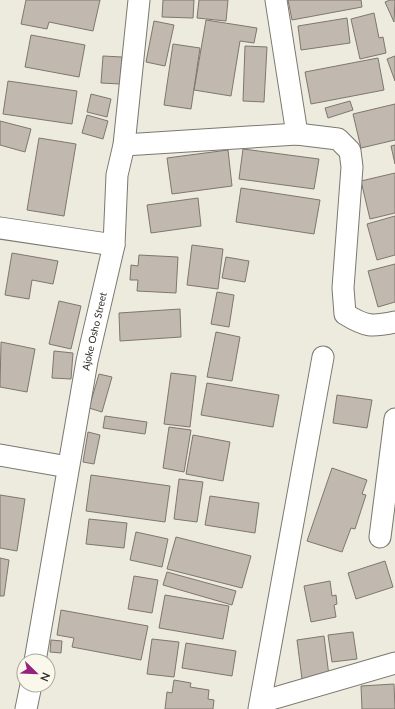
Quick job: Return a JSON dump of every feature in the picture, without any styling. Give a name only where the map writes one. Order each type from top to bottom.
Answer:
[{"type":"street","name":"Ajoke Osho Street","points":[[36,653],[87,361],[114,245],[117,175],[124,145],[139,0]]},
{"type":"street","points":[[276,0],[297,134]]},
{"type":"street","points":[[124,145],[297,134],[338,139],[350,151],[352,167],[343,288],[345,314],[361,324],[377,326],[395,322]]},
{"type":"street","points":[[0,228],[114,245]]},
{"type":"street","points":[[323,357],[260,706],[395,663]]},
{"type":"street","points":[[380,537],[395,418]]},
{"type":"street","points":[[0,455],[68,467]]},
{"type":"street","points":[[26,709],[29,693]]},
{"type":"building","points":[[26,0],[100,0],[93,31],[49,22],[47,29],[21,24]]},
{"type":"building","points":[[163,0],[194,0],[193,18],[162,17]]},
{"type":"building","points":[[199,0],[228,0],[226,21],[197,18]]},
{"type":"building","points":[[288,0],[361,0],[362,7],[292,20]]},
{"type":"building","points":[[395,0],[394,22],[385,2]]},
{"type":"building","points":[[374,13],[379,38],[383,37],[386,53],[360,59],[351,19]]},
{"type":"building","points":[[347,18],[350,43],[301,50],[298,26]]},
{"type":"building","points":[[206,20],[257,28],[254,43],[240,41],[231,96],[194,90]]},
{"type":"building","points":[[154,21],[174,25],[165,66],[146,62]]},
{"type":"building","points":[[31,35],[85,45],[79,77],[25,67]]},
{"type":"building","points":[[173,44],[200,48],[191,109],[164,105]]},
{"type":"building","points":[[245,46],[267,47],[264,102],[243,101]]},
{"type":"building","points":[[103,56],[122,57],[120,84],[101,83]]},
{"type":"building","points":[[395,56],[395,81],[387,59]]},
{"type":"building","points":[[378,58],[384,90],[311,104],[305,72]]},
{"type":"building","points":[[8,81],[77,91],[72,124],[3,114]]},
{"type":"building","points":[[91,94],[111,99],[107,117],[87,112]]},
{"type":"building","points":[[350,101],[353,110],[328,118],[325,108]]},
{"type":"building","points":[[395,104],[395,140],[361,148],[353,114]]},
{"type":"building","points":[[87,115],[108,121],[103,139],[82,133]]},
{"type":"building","points":[[0,121],[31,129],[25,152],[0,145]]},
{"type":"building","points":[[39,138],[76,144],[64,216],[27,210]]},
{"type":"building","points":[[395,145],[395,164],[391,146]]},
{"type":"building","points":[[243,149],[319,159],[314,189],[239,179]]},
{"type":"building","points":[[228,150],[232,186],[172,194],[167,158]]},
{"type":"building","points":[[395,173],[395,213],[370,219],[361,181]]},
{"type":"building","points":[[241,188],[320,200],[314,234],[236,222]]},
{"type":"building","points":[[198,198],[201,226],[151,233],[147,205]]},
{"type":"building","points":[[395,216],[395,255],[377,260],[367,224]]},
{"type":"building","points":[[192,245],[223,249],[218,289],[187,285]]},
{"type":"building","points":[[12,253],[58,261],[53,284],[32,280],[29,299],[5,295]]},
{"type":"building","points":[[139,255],[178,257],[176,293],[137,291],[138,280],[130,280],[131,265],[138,266]]},
{"type":"building","points":[[226,257],[249,261],[245,282],[222,278]]},
{"type":"building","points":[[395,264],[395,302],[378,307],[368,271]]},
{"type":"building","points":[[217,292],[234,295],[229,327],[211,324]]},
{"type":"building","points":[[59,301],[81,306],[71,349],[49,344]]},
{"type":"building","points":[[180,309],[181,337],[120,341],[119,313]]},
{"type":"building","points":[[216,332],[240,337],[232,381],[207,377]]},
{"type":"building","points":[[1,342],[35,349],[27,392],[0,387]]},
{"type":"building","points":[[54,351],[73,353],[71,379],[52,378]]},
{"type":"building","points":[[171,373],[196,376],[190,427],[164,424]]},
{"type":"building","points":[[99,374],[112,377],[102,412],[89,408]]},
{"type":"building","points":[[207,383],[279,395],[273,427],[201,415]]},
{"type":"building","points":[[337,395],[372,400],[367,428],[333,423]]},
{"type":"building","points":[[105,416],[147,422],[145,434],[103,428]]},
{"type":"building","points":[[169,427],[191,430],[184,472],[163,468]]},
{"type":"building","points":[[88,432],[100,435],[94,464],[83,462]]},
{"type":"building","points":[[193,435],[230,442],[223,481],[186,474]]},
{"type":"building","points":[[332,468],[367,480],[362,494],[366,495],[355,529],[351,528],[342,552],[307,541]]},
{"type":"building","points":[[91,475],[170,486],[165,522],[86,511]]},
{"type":"building","points":[[179,479],[203,482],[197,522],[174,519]]},
{"type":"building","points":[[0,495],[25,499],[17,551],[0,548]]},
{"type":"building","points":[[210,496],[259,503],[255,533],[205,525]]},
{"type":"building","points":[[89,519],[127,523],[124,548],[86,544]]},
{"type":"building","points":[[136,532],[168,539],[162,567],[130,560]]},
{"type":"building","points":[[176,537],[251,556],[242,588],[167,569]]},
{"type":"building","points":[[0,558],[9,560],[4,596],[0,596]]},
{"type":"building","points":[[385,561],[393,587],[356,599],[348,573]]},
{"type":"building","points":[[167,572],[236,591],[232,605],[163,585]]},
{"type":"building","points":[[134,576],[158,580],[152,613],[128,609]]},
{"type":"building","points":[[330,581],[332,596],[336,595],[337,604],[334,605],[336,617],[311,622],[304,586]]},
{"type":"building","points":[[165,595],[229,606],[223,639],[159,628]]},
{"type":"building","points":[[61,610],[148,626],[141,660],[72,647],[74,638],[57,635]]},
{"type":"building","points":[[353,632],[357,659],[332,662],[328,635]]},
{"type":"building","points":[[324,636],[329,676],[302,679],[297,640]]},
{"type":"building","points":[[152,639],[179,642],[174,677],[147,674]]},
{"type":"building","points":[[51,640],[62,641],[61,653],[50,652]]},
{"type":"building","points":[[186,643],[236,651],[232,676],[182,668]]},
{"type":"building","points":[[174,680],[191,683],[190,687],[209,690],[208,699],[214,700],[213,709],[165,709],[167,692],[172,693]]},
{"type":"building","points":[[394,684],[395,709],[362,709],[361,686]]}]
